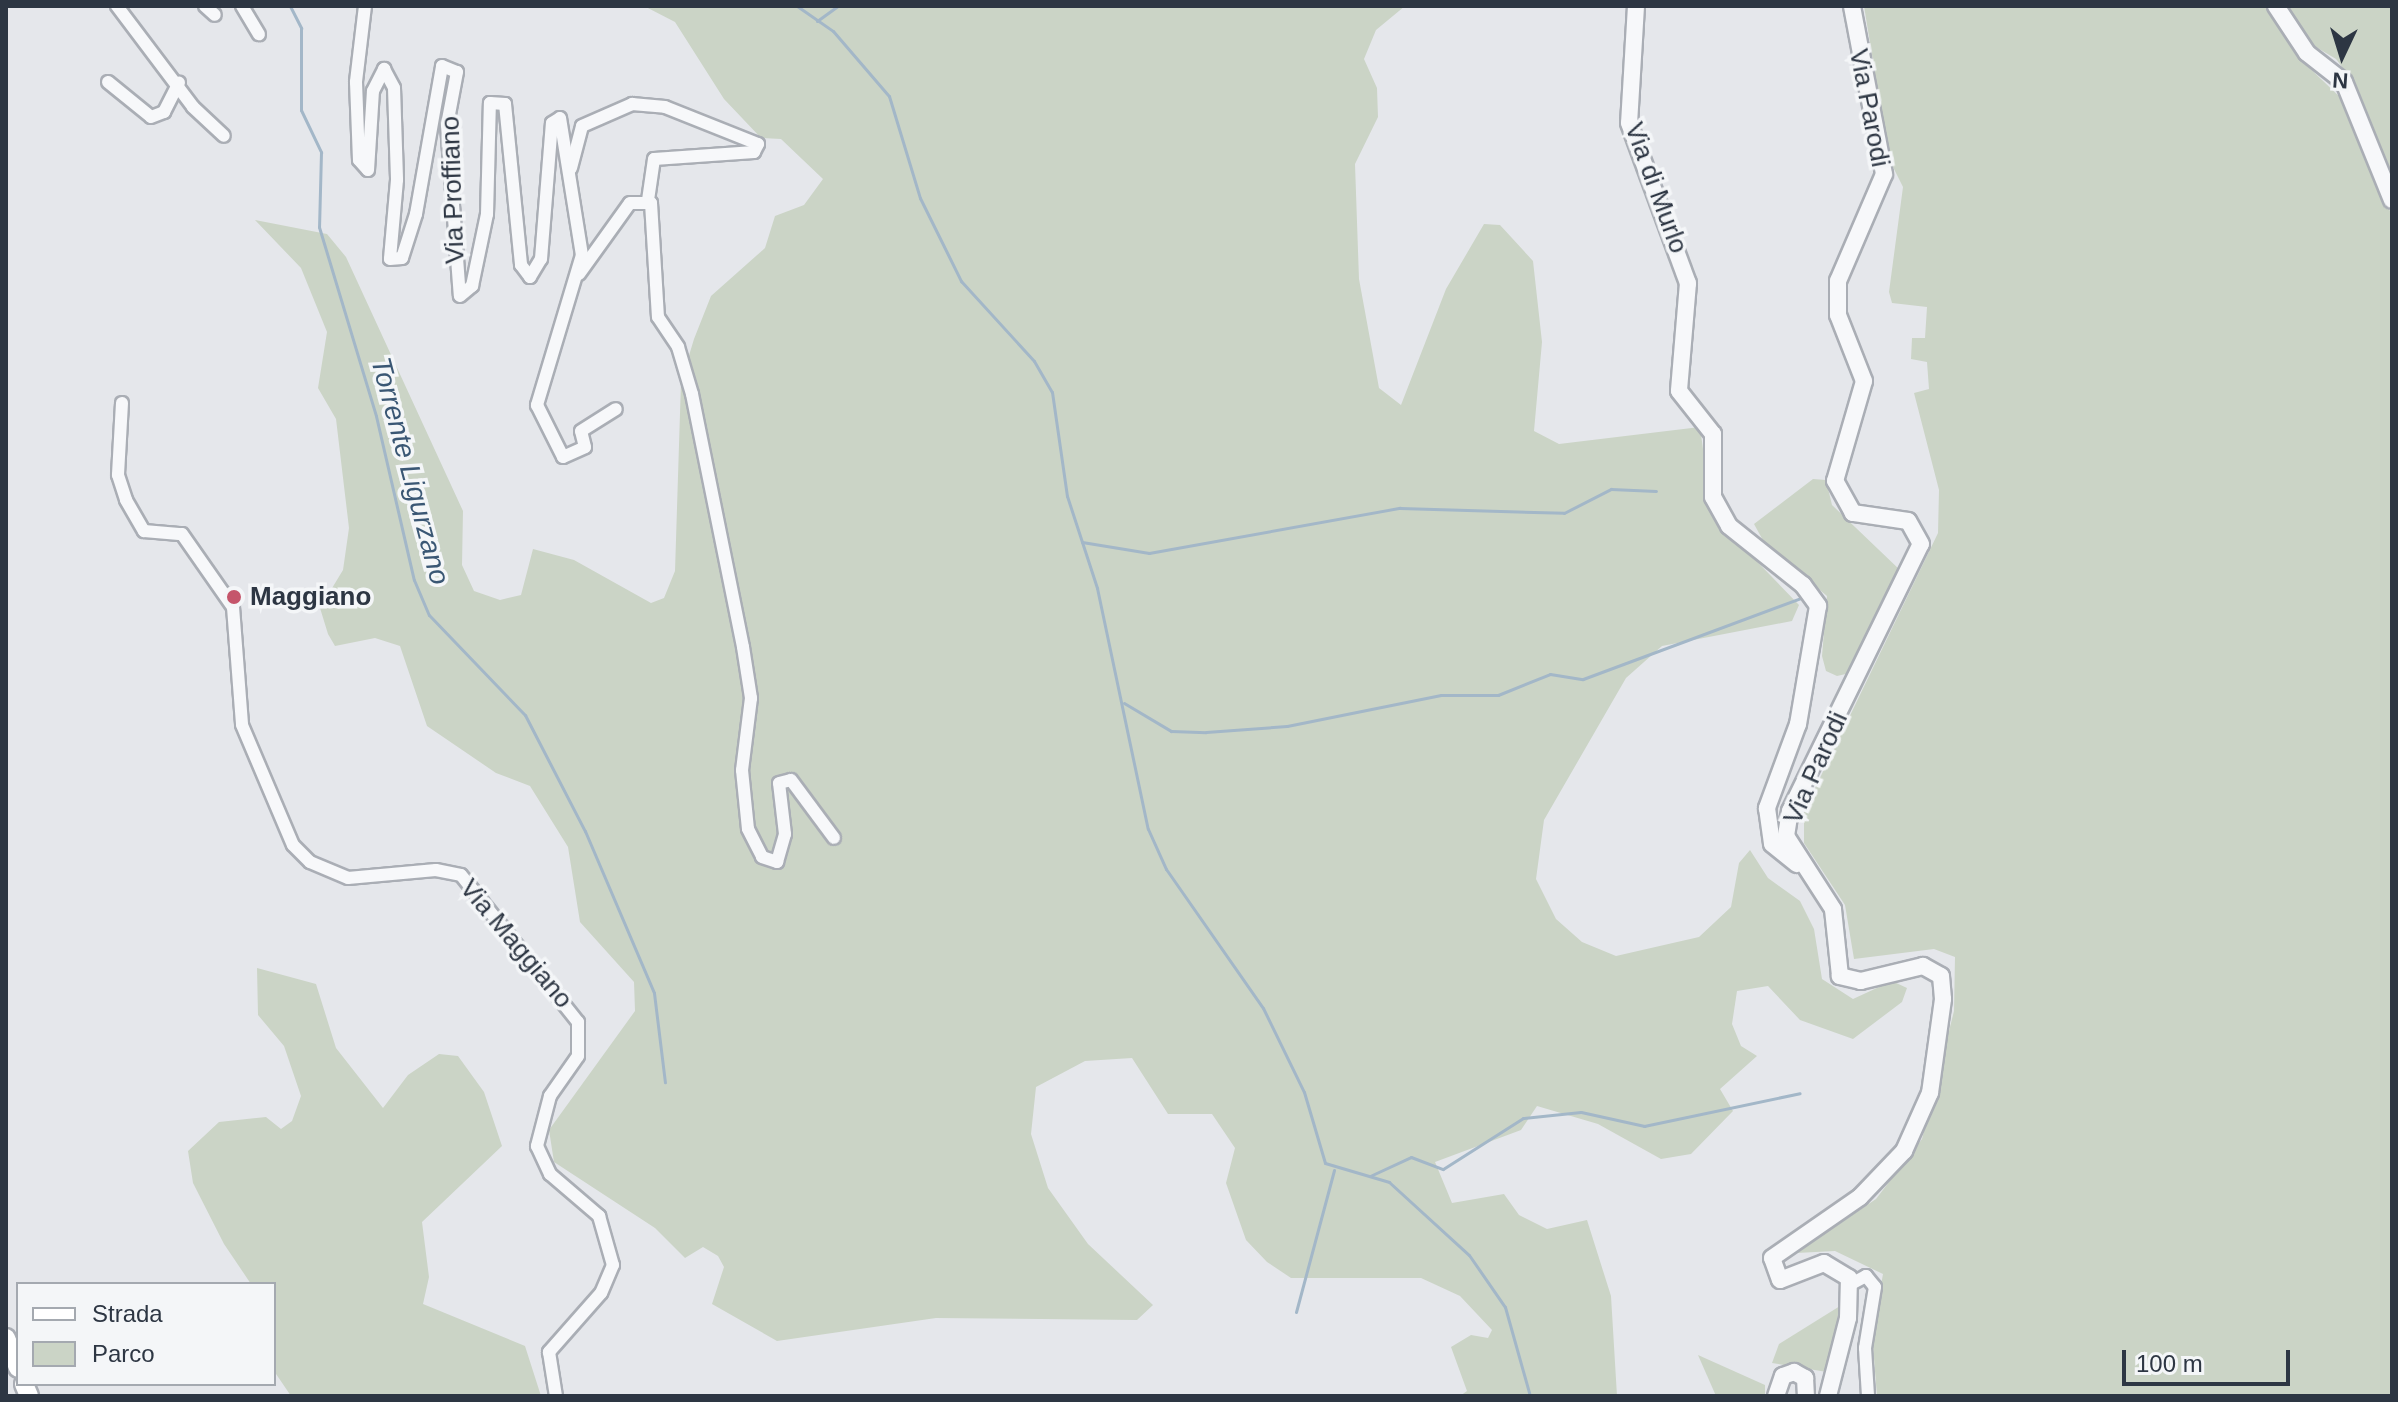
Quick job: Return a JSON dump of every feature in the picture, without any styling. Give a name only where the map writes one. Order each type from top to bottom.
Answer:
[{"type":"main road","points":[[6,1338],[16,1363]]},
{"type":"street","points":[[117,6],[224,136]]},
{"type":"street","points":[[242,6],[259,34]]},
{"type":"street","name":"Via Proffiano","points":[[365,6],[356,82],[359,160],[369,169],[373,91],[384,69],[394,88],[392,261],[402,258],[416,214],[442,66],[457,72],[447,125],[460,296],[472,286],[487,214],[490,103],[505,104],[508,170],[528,276],[541,259],[557,117],[582,227],[579,274],[537,394],[539,416],[566,457],[587,445],[581,431],[616,409]]},
{"type":"street","name":"Via di Murlo","points":[[1636,6],[1629,123],[1688,283],[1679,391],[1713,434],[1713,497],[1729,526],[1803,585],[1818,606],[1798,724],[1767,808],[1772,844],[1798,865]]},
{"type":"street","name":"Via Parodi","points":[[1851,1284],[1830,1263],[1780,1280],[1772,1258],[1860,1197],[1904,1151],[1933,1080],[1943,990],[1938,973],[1923,966],[1861,981],[1840,976],[1833,909],[1798,865],[1786,836],[1790,811],[1921,544],[1908,521],[1853,513],[1835,481],[1864,381],[1838,315],[1838,281],[1884,174],[1852,6]]},
{"type":"street","points":[[2276,6],[2307,53],[2344,82],[2392,200]]},
{"type":"street","points":[[108,82],[151,117],[164,112],[179,83]]},
{"type":"street","name":"Via Proffiano","points":[[571,168],[582,126],[632,104],[665,107],[758,144],[754,152],[654,159],[648,200],[658,317],[678,347],[692,394],[743,647],[751,698],[742,770],[748,829],[762,857],[777,862],[785,834],[779,783],[791,780],[834,838]]},
{"type":"street","name":"Via Proffiano","points":[[579,274],[630,203],[648,200]]},
{"type":"street","name":"Via Maggiano","points":[[122,403],[118,475],[126,500],[144,531],[182,534],[233,607],[242,725],[293,845],[326,871],[348,878],[436,870],[461,875],[578,1022],[578,1056],[550,1096],[536,1142],[550,1174],[599,1216],[613,1265],[601,1293],[549,1352],[556,1396]]},
{"type":"street","points":[[1828,1396],[1851,1284],[1866,1276],[1875,1287],[1865,1348],[1868,1396]]},
{"type":"street","points":[[1776,1396],[1783,1376],[1794,1372],[1805,1378],[1806,1396]]},
{"type":"green space","points":[[644,6],[1405,6],[1376,30],[1364,59],[1377,88],[1378,117],[1355,164],[1359,279],[1379,388],[1401,405],[1446,289],[1484,224],[1500,225],[1533,261],[1542,342],[1534,431],[1559,444],[1700,427],[1712,515],[1799,605],[1792,621],[1662,646],[1626,678],[1544,820],[1536,879],[1556,919],[1582,942],[1616,956],[1699,937],[1731,907],[1739,863],[1750,850],[1768,878],[1800,901],[1814,929],[1822,979],[1853,999],[1892,981],[1907,988],[1902,1002],[1853,1039],[1800,1020],[1768,986],[1737,991],[1732,1024],[1741,1046],[1757,1056],[1720,1089],[1733,1111],[1691,1154],[1661,1159],[1598,1124],[1537,1106],[1521,1130],[1435,1162],[1452,1203],[1504,1194],[1519,1215],[1547,1229],[1587,1220],[1611,1296],[1617,1396],[1460,1396],[1467,1391],[1451,1347],[1471,1335],[1488,1338],[1492,1330],[1460,1296],[1421,1278],[1291,1278],[1267,1262],[1246,1240],[1226,1183],[1235,1148],[1212,1114],[1168,1114],[1132,1058],[1085,1061],[1036,1087],[1031,1134],[1048,1188],[1088,1244],[1153,1305],[1137,1320],[936,1318],[777,1341],[712,1304],[724,1267],[718,1256],[703,1247],[685,1258],[655,1228],[554,1162],[549,1130],[635,1011],[634,982],[580,922],[568,847],[530,786],[496,773],[427,726],[400,646],[375,638],[335,646],[328,634],[320,608],[343,570],[349,528],[336,419],[318,388],[327,332],[301,268],[255,220],[327,234],[346,257],[463,511],[462,565],[474,591],[500,600],[521,595],[533,549],[574,560],[651,603],[664,598],[675,571],[681,382],[694,339],[711,296],[765,248],[775,216],[804,205],[823,179],[781,139],[761,138],[724,99],[675,22]]},
{"type":"green space","points":[[1864,6],[2268,6],[2300,59],[2342,99],[2392,216],[2392,1396],[1877,1396],[1872,1334],[1883,1274],[1835,1251],[1796,1253],[1876,1199],[1922,1139],[1954,1011],[1955,957],[1934,949],[1854,959],[1845,905],[1804,843],[1804,811],[1938,533],[1939,490],[1914,393],[1929,389],[1927,362],[1911,359],[1912,338],[1925,338],[1927,307],[1892,303],[1889,292],[1903,187],[1889,159]]},
{"type":"green space","points":[[2288,6],[2392,6],[2392,181],[2356,85],[2336,59],[2311,44]]},
{"type":"green space","points":[[1813,479],[1826,480],[1832,505],[1901,571],[1850,673],[1837,676],[1826,671],[1822,656],[1827,596],[1765,544],[1754,524]]},
{"type":"green space","points":[[257,968],[316,984],[336,1048],[383,1108],[408,1075],[439,1054],[458,1056],[484,1092],[502,1146],[422,1222],[429,1277],[423,1304],[525,1346],[541,1396],[291,1396],[276,1374],[276,1282],[250,1282],[224,1244],[193,1183],[188,1151],[219,1122],[266,1117],[281,1129],[292,1121],[301,1096],[284,1046],[258,1015]]},
{"type":"green space","points":[[1840,1306],[1827,1372],[1772,1363],[1779,1344]]},
{"type":"green space","points":[[1698,1355],[1765,1385],[1765,1396],[1716,1396]]},
{"type":"waterway","name":"Torrente Ligurzano","points":[[290,6],[301,28],[301,110],[321,152],[319,227],[376,416],[414,580],[429,615],[525,715],[585,831],[654,993],[665,1082]]},
{"type":"waterway","points":[[797,6],[833,31],[889,96],[920,198],[961,281],[1034,361],[1052,392],[1067,496],[1097,588],[1148,829],[1166,869],[1263,1008],[1304,1092],[1325,1163],[1389,1182],[1469,1255],[1505,1307],[1530,1396]]},
{"type":"waterway","points":[[817,21],[838,6]]},
{"type":"waterway","points":[[1082,542],[1149,553],[1400,508],[1564,513],[1611,489],[1656,491]]},
{"type":"waterway","points":[[1124,703],[1171,731],[1206,732],[1287,726],[1441,695],[1498,695],[1550,674],[1583,679],[1803,597]]},
{"type":"waterway","points":[[1370,1176],[1411,1157],[1443,1169],[1523,1118],[1581,1112],[1644,1126],[1800,1093]]},
{"type":"waterway","points":[[1296,1312],[1334,1170]]},
{"type":"place","name":"Maggiano","points":[[234,597]]}]
